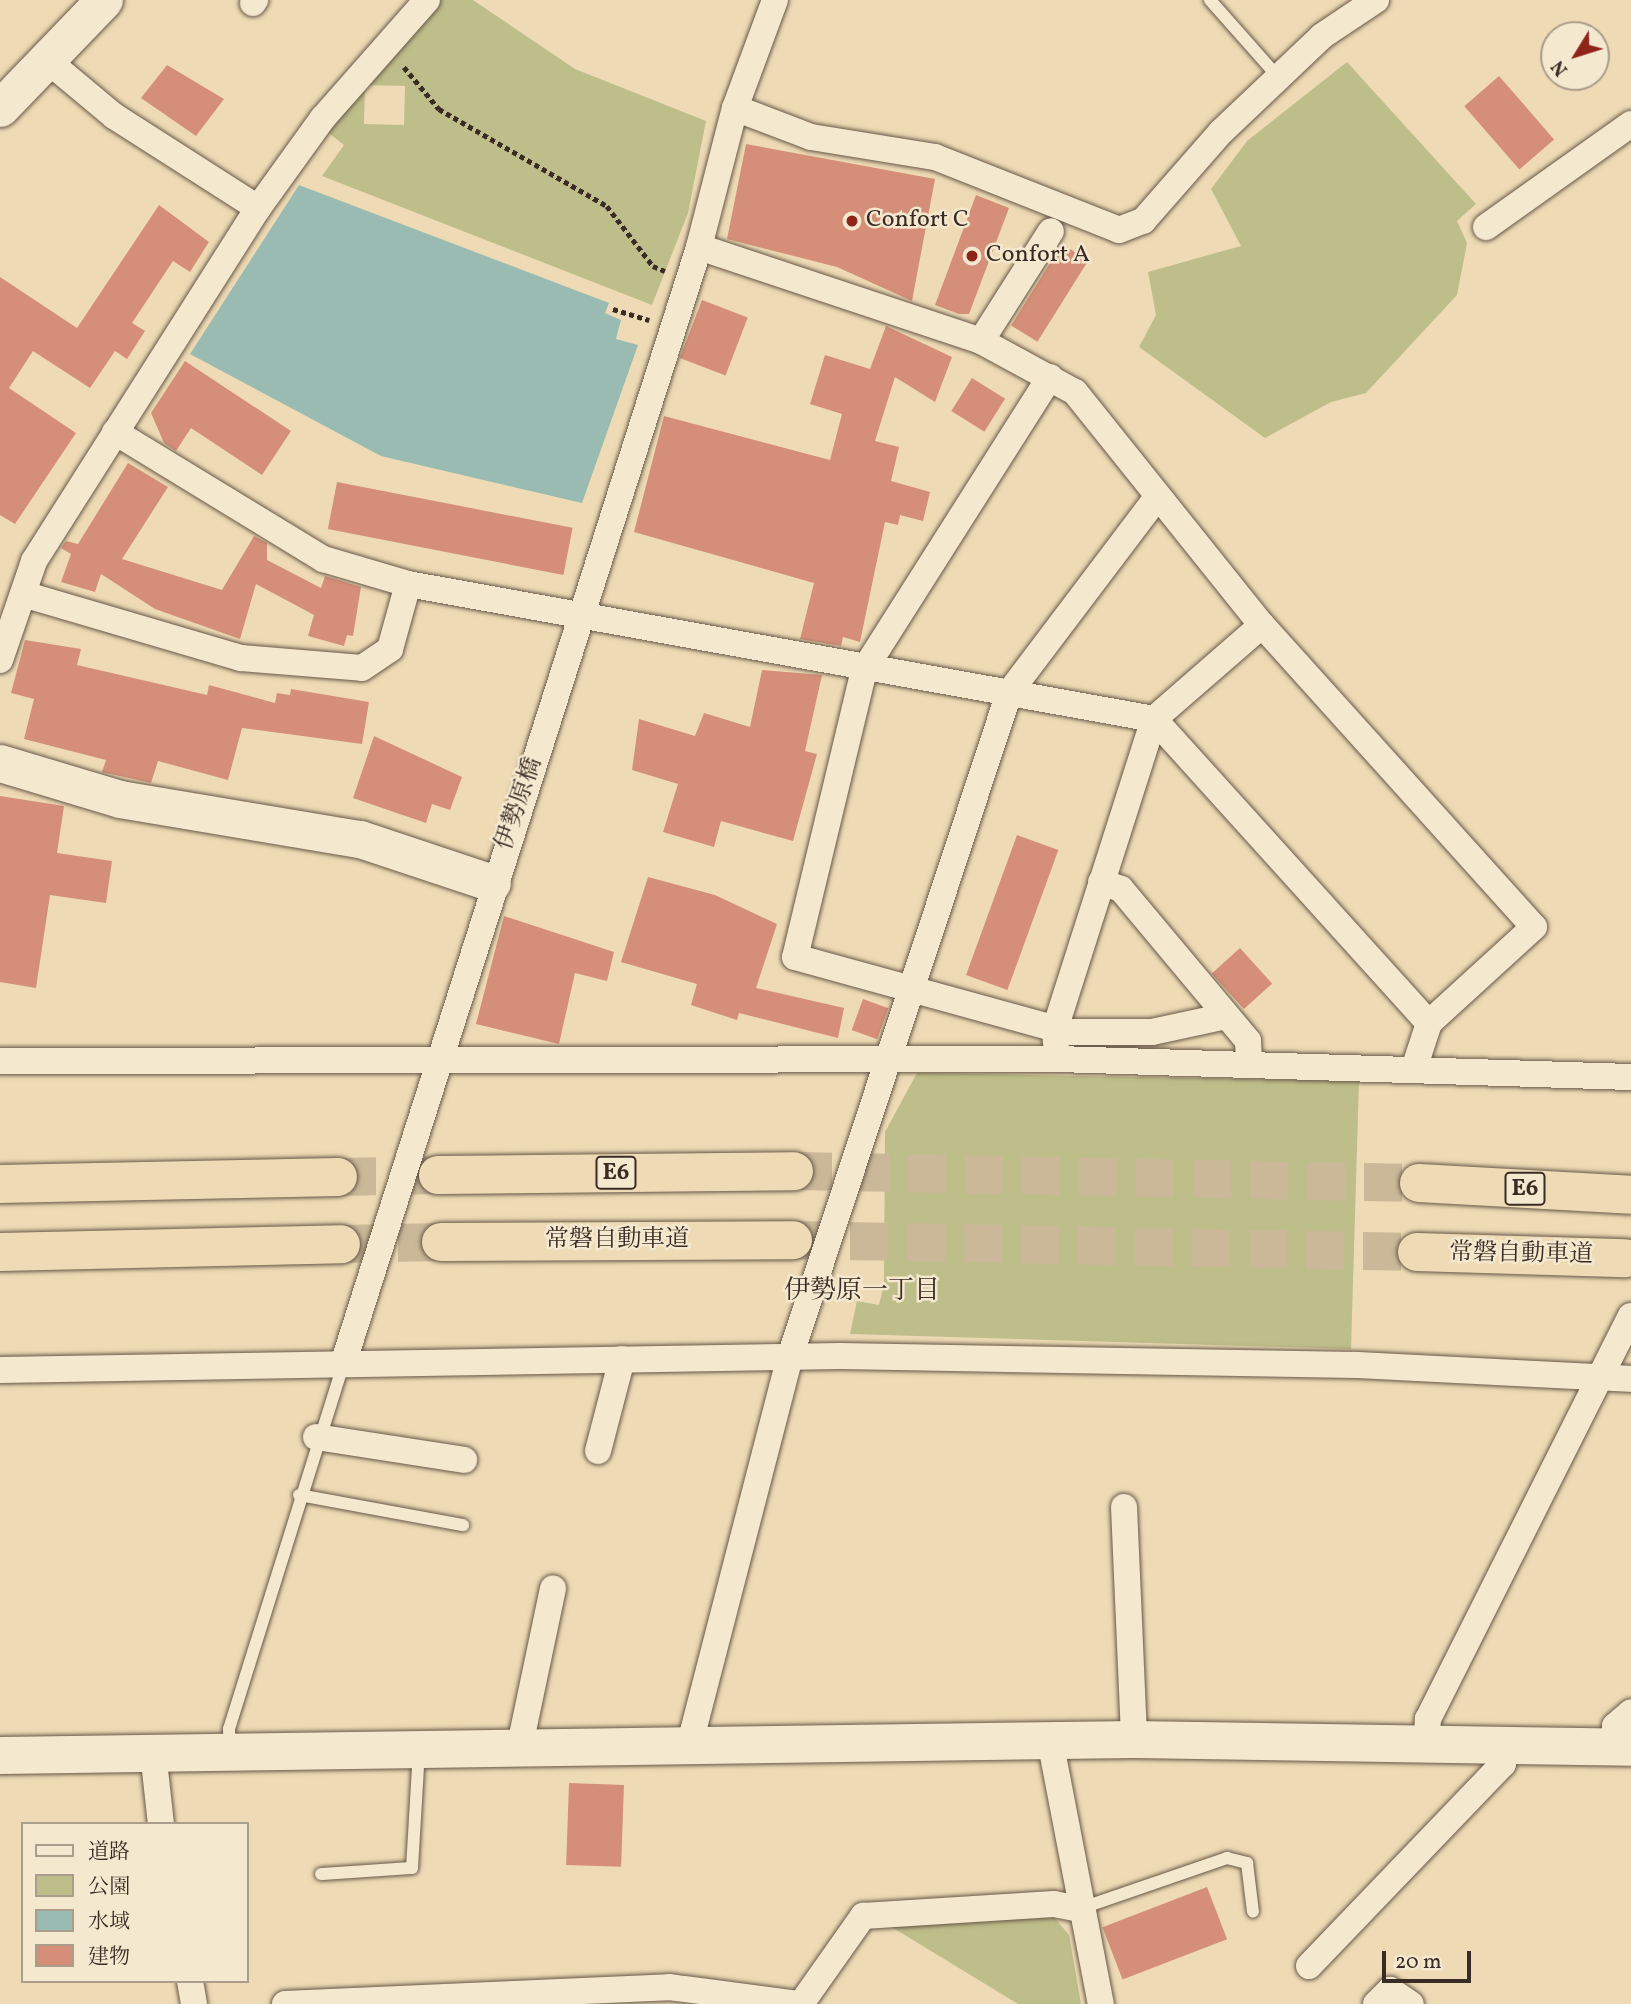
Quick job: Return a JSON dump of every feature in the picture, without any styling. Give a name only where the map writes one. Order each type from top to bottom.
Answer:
[{"type":"highway","name":"E6","points":[[438,1175],[794,1171]]},
{"type":"highway","points":[[0,1184],[338,1177]]},
{"type":"highway","name":"E6","points":[[1419,1183],[1631,1195]]},
{"type":"highway","name":"常磐自動車道","points":[[440,1242],[793,1240]]},
{"type":"highway","points":[[0,1252],[341,1244]]},
{"type":"highway","name":"常磐自動車道","points":[[1417,1252],[1625,1258]]},
{"type":"street","points":[[0,108],[104,0]]},
{"type":"street","points":[[0,660],[34,561],[258,208],[323,118],[428,0]]},
{"type":"street","name":"伊勢原橋","points":[[344,1361],[492,883],[699,247],[735,108],[775,0]]},
{"type":"street","points":[[735,108],[811,137],[935,157],[1119,230],[1143,221],[1222,132],[1281,80],[1321,36],[1376,0]]},
{"type":"street","points":[[47,60],[114,116],[258,208]]},
{"type":"street","points":[[1486,227],[1631,124]]},
{"type":"street","points":[[981,341],[1051,231]]},
{"type":"street","points":[[699,247],[981,341],[1075,392],[1262,625],[1534,927],[1429,1023],[1414,1069]]},
{"type":"street","points":[[1050,377],[864,670],[795,957],[915,987],[1055,1028],[1113,1036],[1226,1016]]},
{"type":"street","points":[[116,432],[323,559],[408,584],[864,670],[1154,719],[1429,1023]]},
{"type":"street","points":[[690,1743],[790,1357],[915,987],[1009,693],[1157,496]]},
{"type":"street","points":[[23,594],[241,658],[362,668],[390,649],[408,584]]},
{"type":"street","points":[[1058,1059],[1055,1028],[1154,719],[1262,625]]},
{"type":"street","points":[[0,762],[120,799],[360,839],[492,883]]},
{"type":"street","points":[[1101,882],[1121,889],[1248,1041],[1249,1062]]},
{"type":"street","points":[[0,1061],[1058,1059],[1249,1062],[1631,1077]]},
{"type":"street","points":[[1427,1742],[1428,1719],[1631,1316]]},
{"type":"street","points":[[0,1370],[344,1361],[790,1357],[1356,1365],[1599,1379],[1631,1378]]},
{"type":"street","points":[[598,1451],[622,1359]]},
{"type":"street","points":[[316,1437],[464,1460]]},
{"type":"street","points":[[1124,1507],[1134,1739]]},
{"type":"street","points":[[520,1745],[553,1588]]},
{"type":"street","points":[[0,1755],[520,1745],[1134,1739],[1502,1742],[1623,1746],[1615,1726],[1631,1712]]},
{"type":"street","points":[[1051,1740],[1080,1882],[1079,1909],[1101,2004]]},
{"type":"street","points":[[1309,1966],[1503,1764],[1502,1742]]},
{"type":"street","points":[[153,1752],[161,1822]]},
{"type":"street","points":[[285,2004],[597,1999],[669,1987],[799,2004],[863,1916],[1054,1904],[1079,1909]]},
{"type":"street","points":[[190,1983],[194,2004]]},
{"type":"street","points":[[1376,2004],[1390,1990],[1411,2004]]},
{"type":"lane","points":[[1210,0],[1281,80]]},
{"type":"lane","points":[[230,1751],[229,1729],[316,1437],[344,1361]]},
{"type":"lane","points":[[299,1495],[463,1525]]},
{"type":"lane","points":[[321,1874],[412,1868],[419,1748]]},
{"type":"lane","points":[[1079,1909],[1227,1858],[1247,1863],[1253,1912]]},
{"type":"path","points":[[386,49],[439,109],[607,206],[653,266],[688,281]]},
{"type":"path","points":[[613,309],[649,320]]},
{"type":"green space","points":[[439,0],[473,0],[575,69],[706,121],[688,213],[652,305],[322,176],[344,145],[325,130]],"holes":[[[365,85],[405,86],[404,125],[364,124]]]},
{"type":"green space","points":[[1347,62],[1476,204],[1457,221],[1467,243],[1457,295],[1366,393],[1331,402],[1265,438],[1139,347],[1156,315],[1148,272],[1241,246],[1211,189],[1247,141]]},
{"type":"green space","points":[[917,1073],[1359,1081],[1351,1349],[850,1334],[857,1301],[879,1305],[884,1284],[885,1132]]},
{"type":"green space","points":[[1054,1917],[1069,1935],[1081,2004],[1018,2004],[885,1923]]},
{"type":"water","points":[[299,185],[609,303],[605,313],[621,320],[616,339],[638,345],[582,503],[381,456],[190,354]]},
{"type":"building","points":[[167,65],[224,99],[196,136],[141,98]]},
{"type":"building","points":[[1499,76],[1554,139],[1519,170],[1464,106]]},
{"type":"building","points":[[746,144],[935,179],[912,301],[837,267],[727,239]]},
{"type":"building","name":"Confort A","points":[[976,195],[1009,208],[969,314],[959,314],[935,305]]},
{"type":"building","points":[[159,205],[209,242],[190,272],[173,261],[132,323],[145,331],[127,359],[115,351],[90,388],[33,351],[9,388],[76,433],[15,524],[0,515],[0,277],[77,328]]},
{"type":"building","points":[[1062,244],[1088,260],[1037,342],[1011,325]]},
{"type":"building","points":[[702,300],[748,318],[726,375],[680,358]]},
{"type":"building","points":[[886,326],[952,357],[935,402],[895,377],[875,441],[899,447],[891,481],[930,492],[923,521],[900,515],[898,525],[885,522],[860,642],[843,637],[841,646],[800,639],[814,583],[634,532],[664,416],[830,460],[842,414],[810,404],[825,355],[870,369]]},
{"type":"building","points":[[185,361],[291,431],[262,475],[191,428],[176,451],[164,443],[151,413]]},
{"type":"building","points":[[972,378],[1005,399],[984,432],[951,411]]},
{"type":"building","points":[[128,463],[168,487],[122,559],[222,590],[254,536],[267,543],[267,560],[321,588],[325,576],[361,587],[353,636],[347,635],[344,646],[308,636],[314,615],[256,584],[240,639],[155,609],[101,574],[95,592],[61,582],[71,554],[61,548],[66,541],[78,544]]},
{"type":"building","points":[[337,482],[573,528],[563,575],[328,529]]},
{"type":"building","points":[[25,640],[81,649],[77,665],[207,695],[209,685],[275,703],[277,693],[290,695],[291,689],[369,702],[362,744],[242,728],[228,780],[158,761],[151,783],[102,772],[106,760],[24,739],[34,699],[11,693]]},
{"type":"building","points":[[762,670],[822,675],[805,751],[817,754],[793,841],[721,821],[714,847],[663,832],[678,784],[632,770],[639,719],[695,736],[704,713],[750,727]]},
{"type":"building","points":[[374,736],[462,777],[450,810],[432,804],[426,823],[353,798]]},
{"type":"building","points":[[0,796],[64,806],[57,853],[112,861],[106,903],[50,895],[36,988],[0,982]]},
{"type":"building","points":[[1017,835],[1058,850],[1007,990],[966,975]]},
{"type":"building","points":[[648,877],[715,895],[777,924],[756,988],[844,1008],[838,1038],[739,1013],[737,1020],[691,1005],[697,984],[621,962]]},
{"type":"building","points":[[504,916],[614,952],[607,981],[575,973],[559,1044],[476,1024]]},
{"type":"building","points":[[1240,948],[1272,984],[1244,1009],[1212,973]]},
{"type":"building","points":[[863,999],[888,1008],[877,1039],[852,1030]]},
{"type":"building","points":[[569,1783],[624,1785],[621,1867],[566,1865]]},
{"type":"building","points":[[1207,1887],[1227,1939],[1123,1979],[1102,1927]]},
{"type":"tunnel","points":[[794,1171],[1419,1183]]},
{"type":"tunnel","points":[[338,1177],[438,1175]]},
{"type":"tunnel","points":[[793,1240],[1417,1252]]},
{"type":"tunnel","points":[[341,1244],[441,1242]]},
{"type":"place","name":"Confort C","points":[[852,221]]},
{"type":"place","name":"Confort A","points":[[972,256]]},
{"type":"district","name":"伊勢原一丁目","points":[[862,1292]]}]
